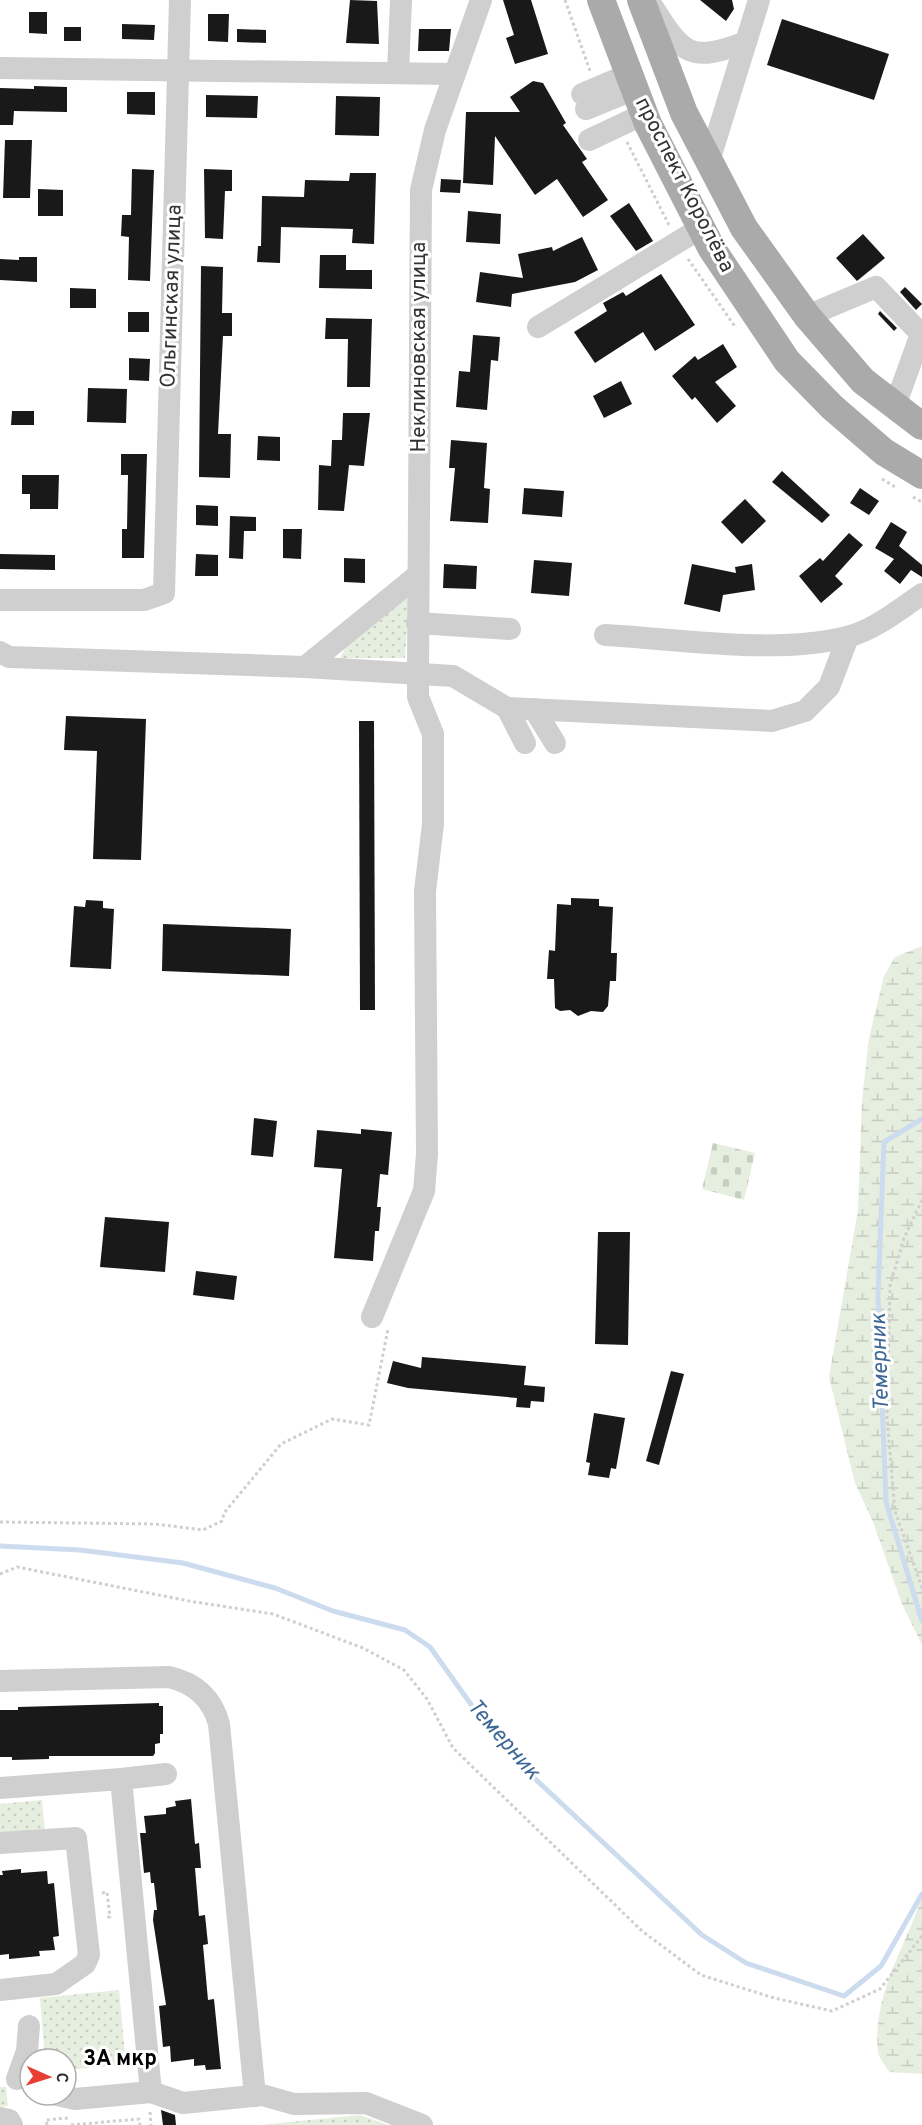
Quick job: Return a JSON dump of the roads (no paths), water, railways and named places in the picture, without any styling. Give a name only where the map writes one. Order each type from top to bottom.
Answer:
[{"type":"main road","name":"проспект Королёва","points":[[601,0],[636,92],[701,228],[712,249],[787,361],[832,407],[884,452],[922,475]]},
{"type":"main road","name":"проспект Королёва","points":[[641,0],[684,112],[710,158],[744,228],[807,316],[863,381],[922,426]]},
{"type":"street","name":"Ольгинская улица","points":[[0,600],[144,600],[164,593],[180,0]]},
{"type":"street","points":[[398,72],[400,0]]},
{"type":"street","name":"Неклиновская улица","points":[[372,1317],[424,1191],[427,1154],[425,891],[433,824],[433,734],[418,697],[422,190],[435,130],[452,74],[481,0]]},
{"type":"street","points":[[648,0],[673,39],[691,51],[714,54],[746,42]]},
{"type":"street","points":[[710,158],[759,0]]},
{"type":"street","points":[[0,68],[452,74]]},
{"type":"street","points":[[584,101],[636,92]]},
{"type":"street","points":[[589,140],[636,92]]},
{"type":"street","points":[[538,327],[701,228]]},
{"type":"street","points":[[807,316],[876,287],[921,334],[895,406]]},
{"type":"street","points":[[305,667],[418,575]]},
{"type":"street","points":[[605,635],[787,646],[848,637],[887,618],[922,594]]},
{"type":"street","points":[[417,623],[510,629]]},
{"type":"street","points":[[0,652],[9,657],[305,667],[453,676],[507,708],[772,721],[806,711],[829,687],[848,637]]},
{"type":"street","points":[[507,708],[525,743]]},
{"type":"street","points":[[534,709],[555,743]]},
{"type":"street","points":[[0,1681],[170,1677],[191,1684],[212,1706],[219,1724],[255,2096]]},
{"type":"street","points":[[0,1788],[166,1774]]},
{"type":"street","points":[[121,1779],[151,2101]]},
{"type":"street","points":[[0,1843],[76,1838],[89,1955],[85,1964],[56,1984],[0,1990]]},
{"type":"street","points":[[16,2080],[27,2051],[28,2026]]},
{"type":"street","points":[[78,2099],[183,2103],[268,2096],[294,2104],[366,2103],[422,2125]]},
{"type":"street","points":[[0,2118],[9,2120],[12,2125]]},
{"type":"waterway","name":"Темерник","points":[[922,1119],[884,1142],[878,1296],[886,1502],[922,1621]]},
{"type":"waterway","name":"Темерник","points":[[0,1546],[80,1550],[183,1563],[275,1588],[333,1611],[405,1630],[430,1647],[490,1731],[531,1775],[702,1935],[746,1963],[844,1996],[881,1966],[922,1894]]},
{"type":"district","name":"3А мкр","points":[[120,2059]]}]
